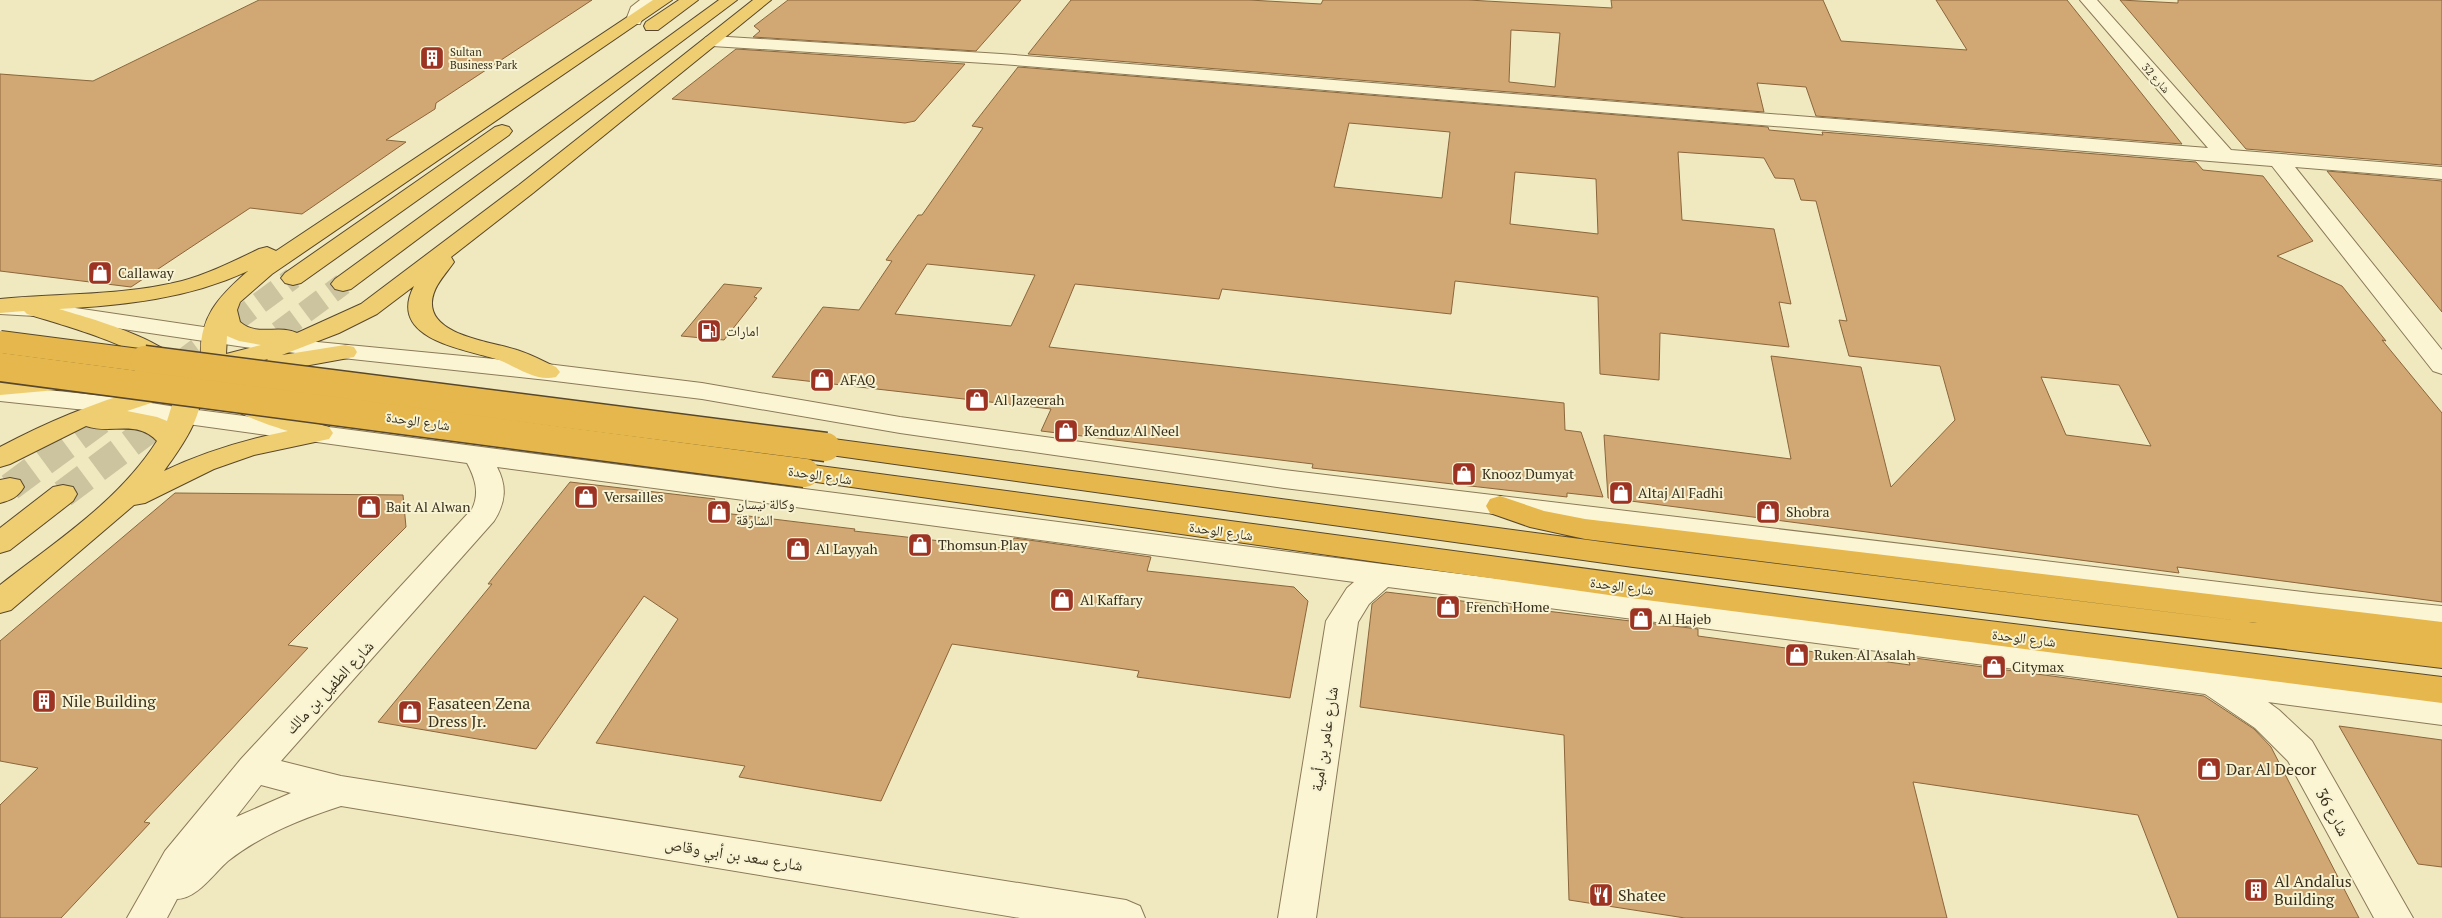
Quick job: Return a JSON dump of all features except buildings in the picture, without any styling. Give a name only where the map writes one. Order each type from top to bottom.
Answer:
[{"type":"highway","points":[[320,433],[250,408],[222,389],[214,371],[214,336],[230,299],[249,280],[329,224],[664,0]]},
{"type":"highway","points":[[293,278],[690,0]]},
{"type":"highway","points":[[343,284],[729,0]]},
{"type":"highway","points":[[214,371],[286,346],[369,309],[456,244],[763,0]]},
{"type":"highway","points":[[0,306],[124,298],[188,286],[237,268],[329,224]]},
{"type":"highway","points":[[456,244],[426,285],[421,296],[421,313],[425,322],[443,336],[508,355],[547,372]]},
{"type":"highway","points":[[0,602],[121,504],[153,468],[171,441],[188,403],[183,378],[169,362],[142,347],[35,309]]},
{"type":"highway","points":[[226,312],[228,324],[233,330],[251,337],[288,336],[330,328]]},
{"type":"highway","name":"شارع الوحدة","points":[[0,342],[826,447],[1500,540],[2189,627],[2442,656]]},
{"type":"highway","points":[[0,458],[58,428],[183,378],[214,371],[345,352]]},
{"type":"highway","name":"شارع الوحدة","points":[[0,367],[105,379],[805,473],[1509,571],[2208,662],[2442,690]]},
{"type":"highway","points":[[0,387],[183,378]]},
{"type":"highway","points":[[58,428],[104,419],[142,421],[166,432],[171,441]]},
{"type":"highway","points":[[121,504],[204,463],[248,448],[320,433]]},
{"type":"highway","points":[[0,543],[63,494]]},
{"type":"highway","points":[[1500,506],[1540,520],[1585,529],[2442,634]]},
{"type":"street","points":[[634,20],[637,11],[650,0]]},
{"type":"street","name":"شارع 32","points":[[2088,0],[2225,156]]},
{"type":"street","points":[[712,41],[1001,59],[2442,173]]},
{"type":"street","points":[[2278,160],[2442,366]]},
{"type":"street","points":[[0,306],[35,309],[286,346],[547,372],[702,391],[847,417],[1284,479],[2320,605],[2442,617]]},
{"type":"street","points":[[0,393],[114,405],[477,456],[2442,712]]},
{"type":"street","name":"شارع الطفيل بن مالك","points":[[147,917],[178,863],[253,769],[484,514],[489,505],[492,486],[477,456]]},
{"type":"street","name":"شارع عامر بن أمية","points":[[1297,918],[1342,621],[1358,596],[1382,575]]},
{"type":"street","name":"شارع 36","points":[[2211,682],[2267,719],[2300,751],[2394,918]]},
{"type":"street","name":"شارع سعد بن أبي وقاص","points":[[253,769],[341,791],[1126,918]]},
{"type":"street","name":"شارع سعد بن أبي وقاص","points":[[147,917],[190,872],[244,829],[278,812],[341,791]]},
{"type":"tunnel","points":[[180,362],[293,278]]},
{"type":"tunnel","points":[[252,352],[343,284]]},
{"type":"tunnel","points":[[163,374],[181,360]]},
{"type":"tunnel","points":[[10,487],[121,405]]},
{"type":"tunnel","points":[[63,494],[175,410]]},
{"type":"place","name":"Sultan Business Park","points":[[432,58]]},
{"type":"place","name":"Callaway","points":[[100,273]]},
{"type":"place","name":"امارات","points":[[709,331]]},
{"type":"place","name":"AFAQ","points":[[822,380]]},
{"type":"place","name":"Al Jazeerah","points":[[977,400]]},
{"type":"place","name":"Kenduz Al Neel","points":[[1066,431]]},
{"type":"place","name":"Knooz Dumyat","points":[[1464,474]]},
{"type":"place","name":"Altaj Al Fadhi","points":[[1621,493]]},
{"type":"place","name":"Versailles","points":[[586,497]]},
{"type":"place","name":"Bait Al Alwan","points":[[369,507]]},
{"type":"place","name":"وكالة نيسان الشارقة","points":[[719,512]]},
{"type":"place","name":"Shobra","points":[[1768,512]]},
{"type":"place","name":"Thomsun Play","points":[[920,545]]},
{"type":"place","name":"Al Layyah","points":[[798,549]]},
{"type":"place","name":"Al Kaffary","points":[[1062,600]]},
{"type":"place","name":"French Home","points":[[1448,607]]},
{"type":"place","name":"Al Hajeb","points":[[1641,619]]},
{"type":"place","name":"Ruken Al Asalah","points":[[1797,655]]},
{"type":"place","name":"Citymax","points":[[1994,667]]},
{"type":"place","name":"Nile Building","points":[[44,701]]},
{"type":"place","name":"Fasateen Zena Dress Jr.","points":[[410,712]]},
{"type":"place","name":"Dar Al Decor","points":[[2209,769]]},
{"type":"place","name":"Al Andalus Building","points":[[2256,890]]},
{"type":"place","name":"Shatee","points":[[1601,895]]}]
